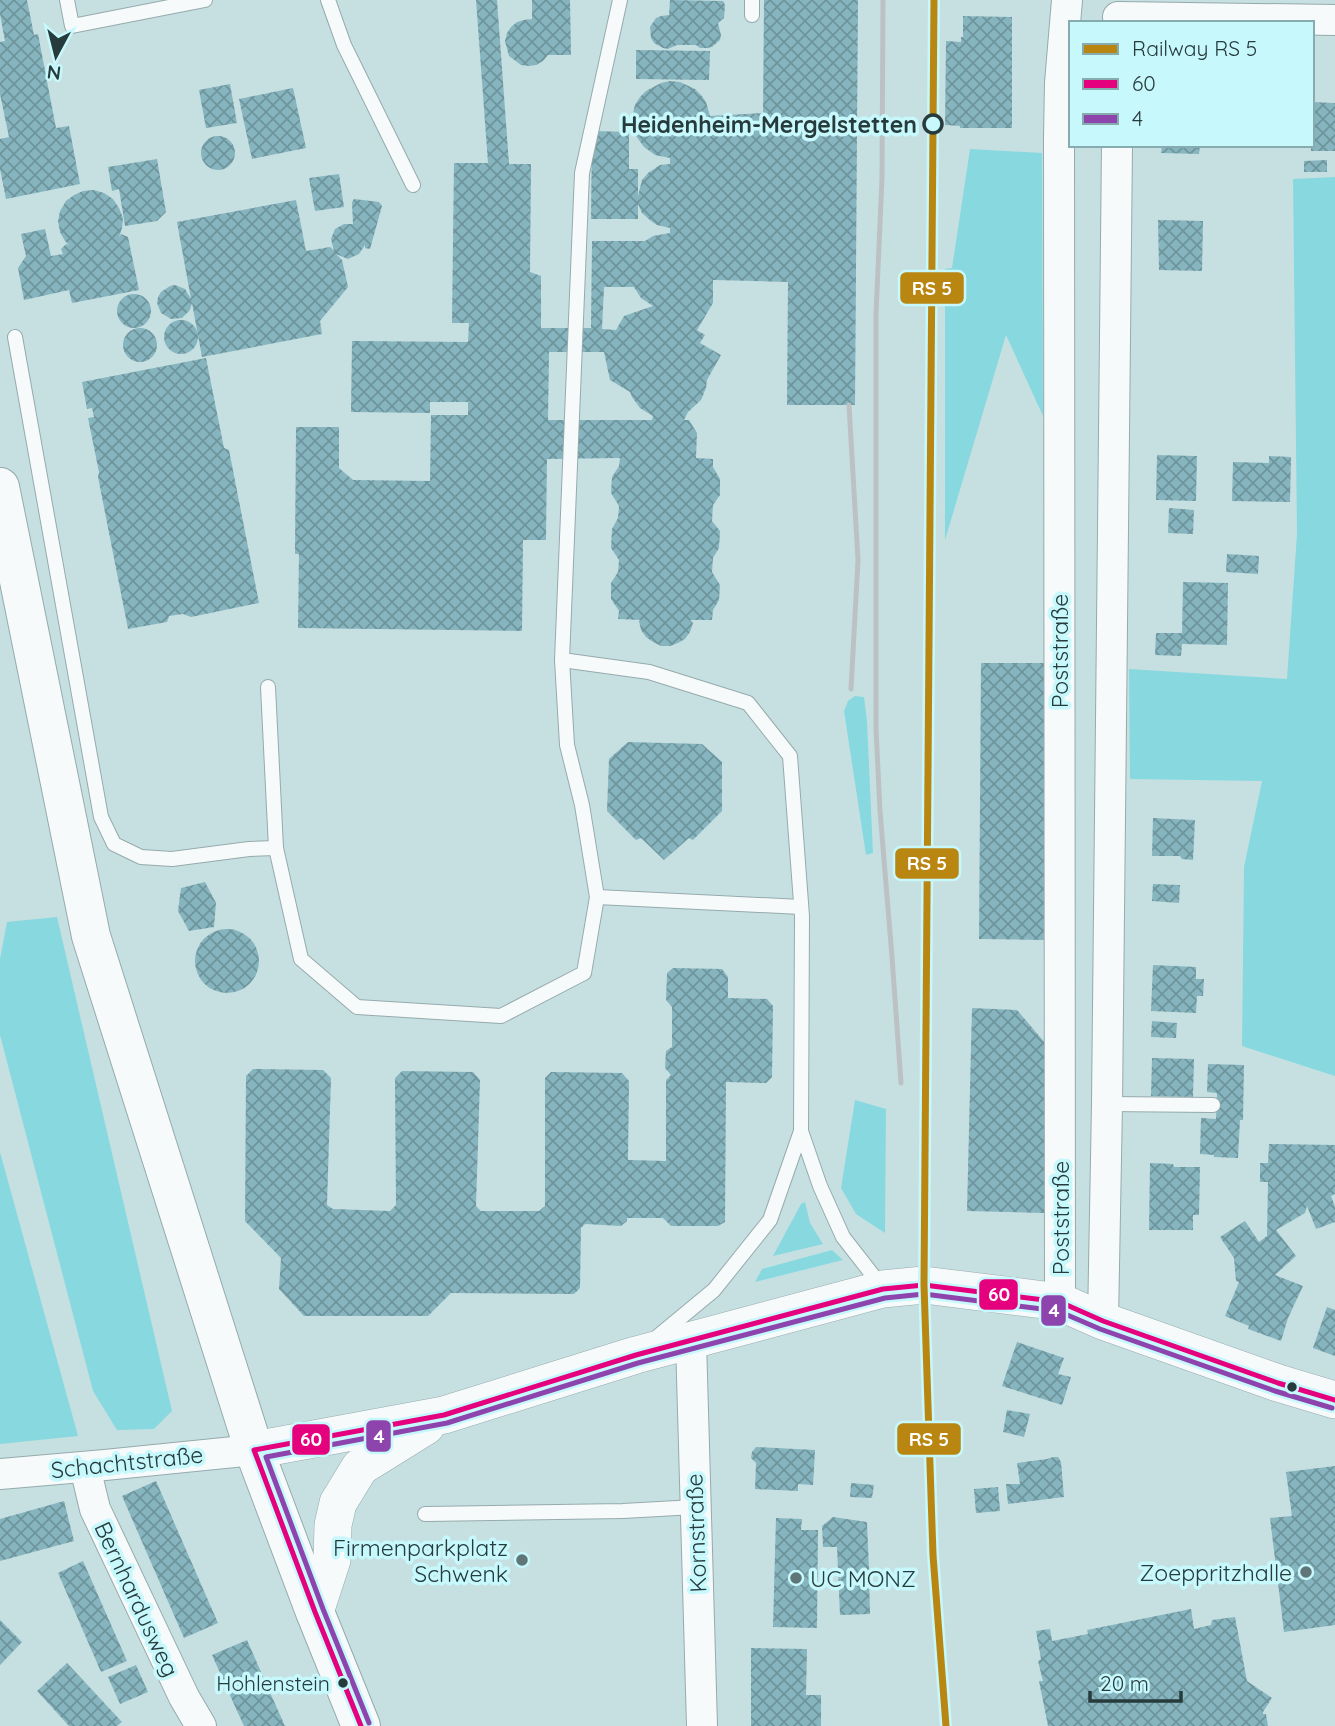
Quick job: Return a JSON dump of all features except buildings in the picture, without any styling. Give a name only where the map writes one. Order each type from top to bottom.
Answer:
[{"type":"main road","points":[[0,487],[91,936],[254,1450],[361,1726]]},
{"type":"street","name":"Poststraße","points":[[1060,1302],[1059,137],[1060,83],[1067,0]]},
{"type":"street","points":[[1118,13],[1335,20]]},
{"type":"street","name":"Poststraße","points":[[1103,1321],[1117,147]]},
{"type":"street","points":[[254,1450],[444,1415],[636,1355],[883,1289],[924,1285],[1060,1302],[1103,1321],[1278,1383],[1335,1400]]},
{"type":"street","name":"Kornstraße","points":[[691,1341],[702,1726]]},
{"type":"street","points":[[315,1612],[332,1560],[332,1525],[338,1503],[359,1467],[444,1415]]},
{"type":"street","name":"Schachtstraße","points":[[0,1474],[254,1450]]},
{"type":"street","name":"Bernhardusweg","points":[[85,1467],[95,1509],[184,1697],[201,1726]]},
{"type":"lane","points":[[67,0],[72,26],[205,0]]},
{"type":"lane","points":[[328,0],[344,45],[413,185]]},
{"type":"lane","points":[[268,687],[276,848],[301,959],[357,1007],[501,1016],[584,973],[597,897],[582,805],[567,745],[562,660],[582,173],[620,0]]},
{"type":"lane","points":[[15,337],[101,817],[114,844],[141,857],[172,859],[276,848]]},
{"type":"lane","points":[[562,660],[649,672],[748,703],[790,757],[801,906],[801,1131],[820,1186],[843,1237],[883,1289]]},
{"type":"lane","points":[[597,897],[801,906]]},
{"type":"lane","points":[[1107,1104],[1213,1105]]},
{"type":"lane","points":[[636,1355],[714,1290],[770,1220],[801,1131]]},
{"type":"lane","points":[[425,1514],[623,1511],[695,1507]]},
{"type":"shaded area","points":[[970,149],[1042,153],[1043,416],[1006,335],[945,540],[945,269],[952,268]]},
{"type":"shaded area","points":[[1335,177],[1335,1076],[1242,1046],[1244,867],[1262,781],[1130,779],[1129,669],[1287,679],[1297,534],[1293,179]]},
{"type":"shaded area","points":[[855,696],[864,697],[867,721],[873,853],[866,855],[844,711],[848,701]]},
{"type":"shaded area","points":[[57,917],[172,1411],[154,1429],[117,1430],[93,1391],[0,1035],[0,959],[7,922]]},
{"type":"shaded area","points":[[855,1100],[886,1109],[885,1233],[856,1214],[841,1188]]},
{"type":"shaded area","points":[[0,1152],[78,1436],[0,1444]]},
{"type":"shaded area","points":[[805,1202],[810,1223],[823,1244],[773,1256],[801,1204]]},
{"type":"shaded area","points":[[832,1250],[843,1260],[755,1282],[762,1269]]},
{"type":"railway","points":[[883,0],[882,178],[876,314],[876,729],[901,1083]]},
{"type":"railway","points":[[849,405],[858,560],[851,689]]},
{"type":"transit line","points":[[934,0],[924,1285],[933,1555],[946,1726]]},
{"type":"transit line","name":"60","points":[[361,1726],[254,1450],[444,1415],[636,1355],[883,1289],[924,1285],[1060,1302],[1103,1321],[1278,1383],[1335,1400]]},
{"type":"transit line","name":"4","points":[[369,1723],[266,1457],[447,1423],[638,1363],[885,1298],[924,1294],[1058,1311],[1100,1329],[1275,1391],[1332,1408]]},
{"type":"place","name":"Heidenheim-Mergelstetten","points":[[933,124]]},
{"type":"place","name":"Firmenparkplatz Schwenk","points":[[522,1560]]},
{"type":"place","name":"Zoeppritzhalle","points":[[1306,1572]]},
{"type":"place","name":"UC MONZ","points":[[796,1578]]},
{"type":"place","name":"Hohlenstein","points":[[343,1683]]}]
